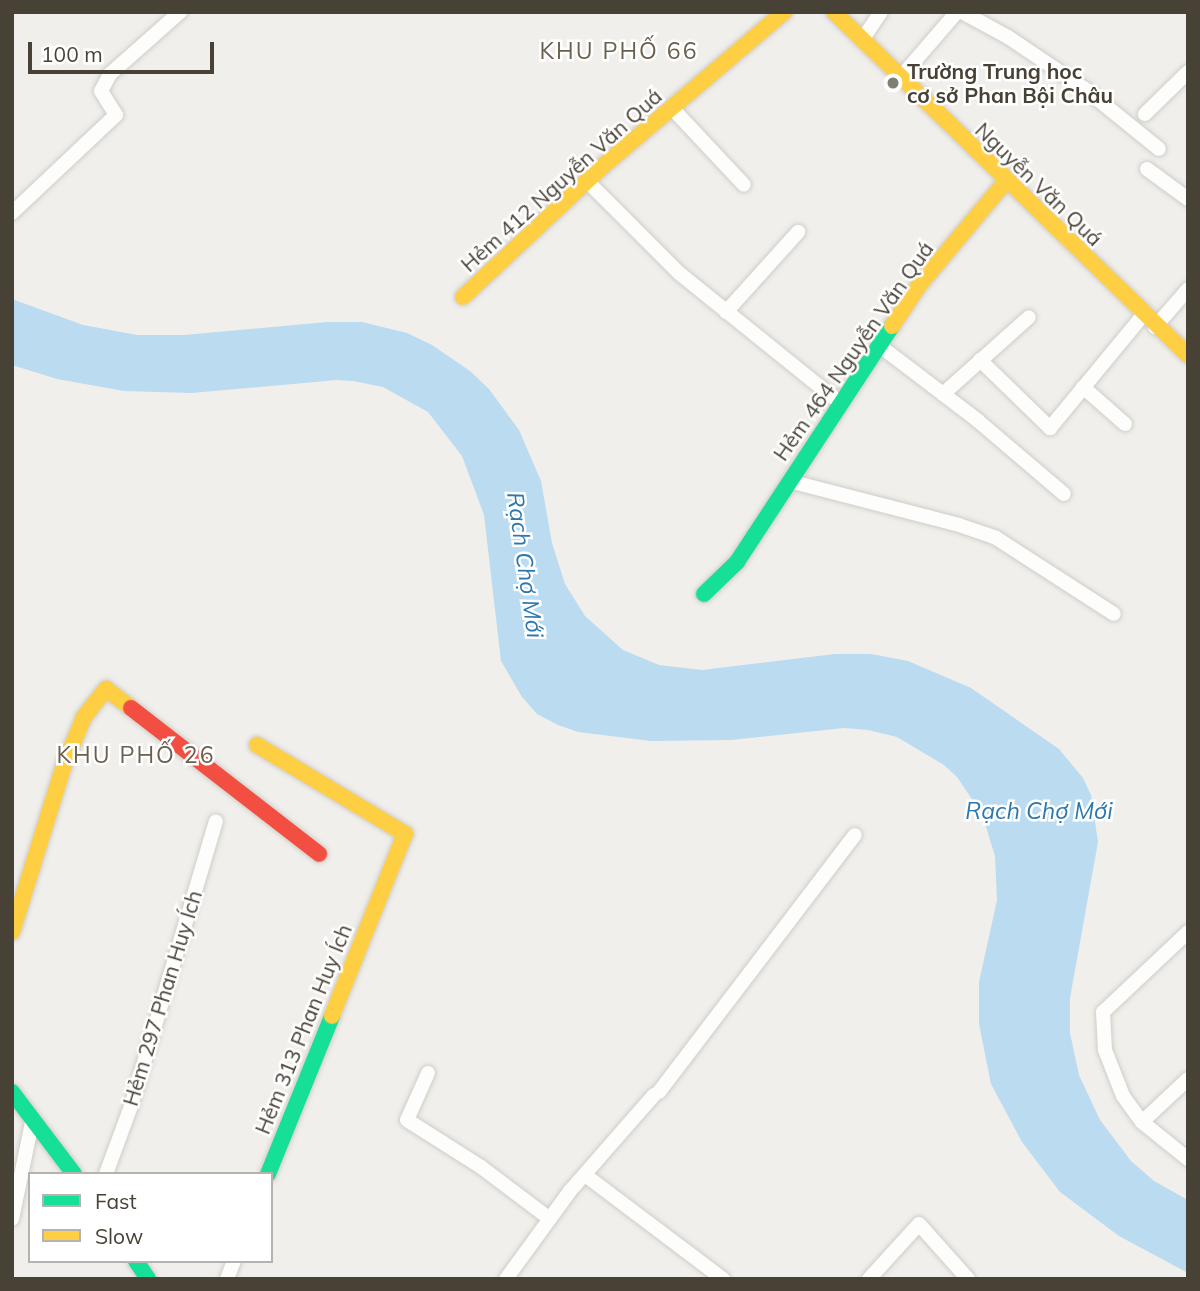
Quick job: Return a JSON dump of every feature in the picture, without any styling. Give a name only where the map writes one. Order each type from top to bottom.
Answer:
[{"type":"street","points":[[12,214],[116,115],[101,91],[110,74],[180,12]]},
{"type":"street","name":"Hẻm 412 Nguyễn Văn Quá","points":[[463,297],[587,181],[784,12]]},
{"type":"street","name":"Nguyễn Văn Quá","points":[[834,12],[1149,321],[1188,355]]},
{"type":"street","points":[[862,40],[881,12]]},
{"type":"street","points":[[900,78],[960,12],[1008,37],[1086,89],[1160,149]]},
{"type":"street","points":[[1145,114],[1188,72]]},
{"type":"street","points":[[672,108],[744,185]]},
{"type":"street","points":[[1147,169],[1188,199]]},
{"type":"street","points":[[587,181],[679,273],[839,402]]},
{"type":"street","name":"Hẻm 464 Nguyễn Văn Quá","points":[[704,594],[737,562],[839,402],[880,346],[920,284],[1006,181]]},
{"type":"street","points":[[726,312],[798,232]]},
{"type":"street","points":[[980,360],[1050,428],[1083,387],[1149,321],[1188,289]]},
{"type":"street","points":[[943,394],[1029,317]]},
{"type":"street","points":[[880,346],[943,394],[1063,494]]},
{"type":"street","points":[[1083,387],[1125,424]]},
{"type":"street","points":[[789,481],[959,525],[996,538],[1114,614]]},
{"type":"street","points":[[12,932],[65,765],[84,717],[106,689],[319,854]]},
{"type":"street","name":"Hẻm 313 Phan Huy Ích","points":[[257,745],[405,834],[376,900],[269,1172]]},
{"type":"street","name":"Hẻm 297 Phan Huy Ích","points":[[107,1172],[131,1106],[216,821]]},
{"type":"street","points":[[506,1279],[585,1175],[657,1093],[855,835]]},
{"type":"street","points":[[1188,932],[1103,1012],[1105,1051],[1123,1096],[1142,1122],[1188,1159]]},
{"type":"street","points":[[428,1073],[407,1120],[481,1167],[550,1219]]},
{"type":"street","points":[[1142,1122],[1188,1079]]},
{"type":"street","points":[[12,1092],[73,1172]]},
{"type":"street","points":[[12,1219],[33,1118]]},
{"type":"street","points":[[585,1175],[723,1279]]},
{"type":"street","points":[[869,1279],[919,1224],[968,1279]]},
{"type":"street","points":[[137,1263],[148,1279]]},
{"type":"water","name":"Rạch Chợ Mới","points":[[12,299],[83,325],[137,335],[184,335],[327,322],[362,322],[407,333],[432,345],[470,371],[489,389],[519,430],[541,481],[552,543],[565,584],[585,616],[623,650],[659,665],[702,670],[835,654],[871,654],[908,661],[971,688],[1059,749],[1083,778],[1091,795],[1098,842],[1070,998],[1070,1033],[1079,1075],[1100,1120],[1131,1161],[1154,1181],[1188,1200],[1188,1273],[1119,1236],[1060,1192],[1022,1142],[991,1084],[979,1024],[979,982],[997,900],[995,856],[982,814],[957,777],[944,765],[897,737],[868,730],[844,728],[731,740],[651,741],[578,732],[558,725],[537,714],[522,697],[501,661],[484,515],[462,456],[428,412],[383,387],[353,381],[337,380],[191,393],[124,391],[57,379],[12,365]]},
{"type":"traffic: fast","points":[[704,594],[737,562],[892,326]]},
{"type":"traffic: fast","points":[[269,1172],[332,1016]]},
{"type":"traffic: fast","points":[[12,1092],[72,1172]]},
{"type":"traffic: fast","points":[[137,1263],[148,1279]]},
{"type":"traffic: slow","points":[[463,297],[602,167],[784,12]]},
{"type":"traffic: slow","points":[[834,12],[1188,355]]},
{"type":"traffic: slow","points":[[892,326],[920,284],[1006,181]]},
{"type":"traffic: slow","points":[[12,932],[64,765],[84,717],[106,689],[131,708]]},
{"type":"traffic: slow","points":[[257,745],[405,834],[332,1016]]},
{"type":"traffic: jam","points":[[131,708],[319,854]]},
{"type":"place","name":"Trường Trung học cơ sở Phan Bội Châu","points":[[893,83]]},
{"type":"district","name":"KHU PHỐ 66","points":[[619,51]]},
{"type":"district","name":"KHU PHỐ 26","points":[[136,755]]}]
